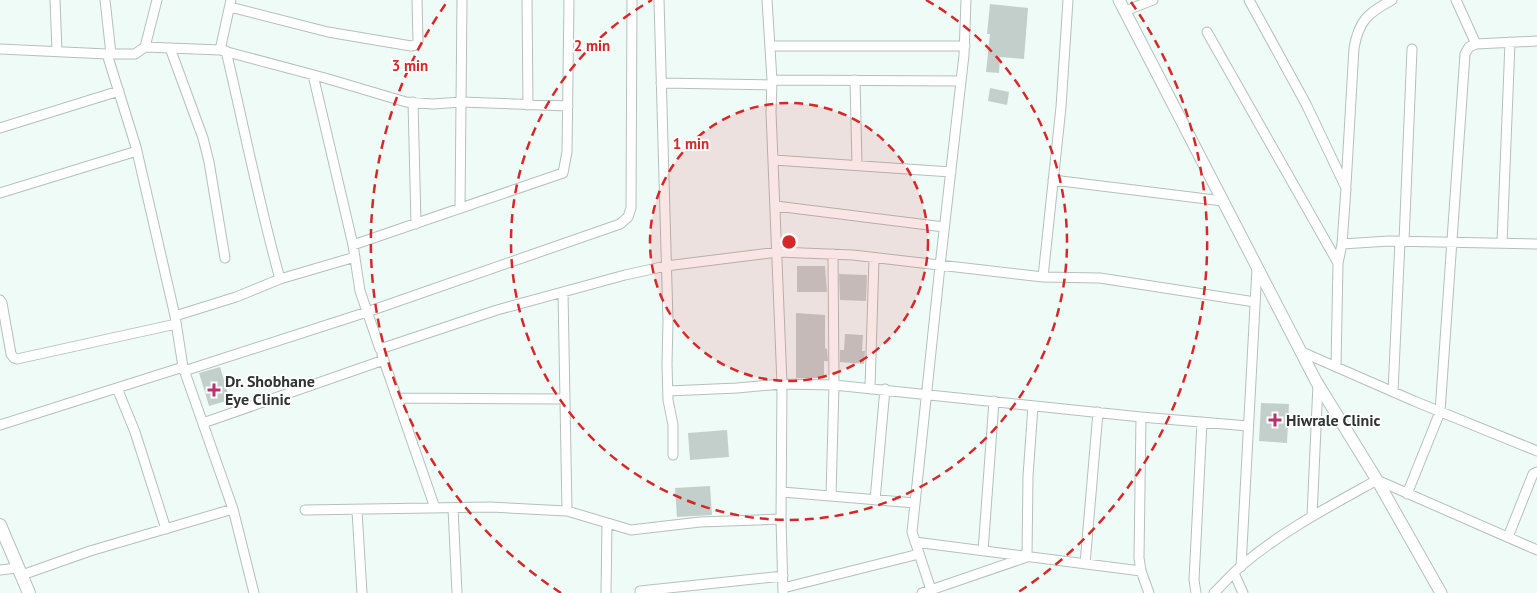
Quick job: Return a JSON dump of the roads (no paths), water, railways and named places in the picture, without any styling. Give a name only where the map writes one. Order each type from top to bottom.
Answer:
[{"type":"main road","points":[[0,525],[29,593]]},
{"type":"street","points":[[55,0],[57,51]]},
{"type":"street","points":[[105,0],[109,54],[137,151],[176,320],[184,369],[233,510],[254,593]]},
{"type":"street","points":[[0,49],[135,54],[144,47],[157,0]]},
{"type":"street","points":[[280,279],[263,218],[246,133],[223,51],[230,4],[328,32],[411,46],[416,45],[418,41],[417,0]]},
{"type":"street","points":[[460,208],[462,0]]},
{"type":"street","points":[[527,0],[528,105]]},
{"type":"street","points":[[353,245],[563,173],[567,152],[569,0]]},
{"type":"street","points":[[0,425],[367,312],[620,224],[628,217],[631,208],[632,0]]},
{"type":"street","points":[[659,0],[668,321],[668,400],[673,425],[674,455]]},
{"type":"street","points":[[767,0],[782,384],[781,519],[783,591],[919,554]]},
{"type":"street","points":[[966,0],[965,46],[912,532],[928,592],[1027,557]]},
{"type":"street","points":[[1043,277],[1061,106],[1068,0]]},
{"type":"street","points":[[1119,0],[1318,384],[1377,480],[1441,593]]},
{"type":"street","points":[[1125,11],[1154,0]]},
{"type":"street","points":[[1249,0],[1306,104],[1346,188]]},
{"type":"street","points":[[1336,367],[1338,263],[1342,244],[1354,48],[1356,35],[1365,17],[1392,0]]},
{"type":"street","points":[[1456,0],[1476,44]]},
{"type":"street","points":[[1207,32],[1338,263]]},
{"type":"street","points":[[1407,494],[1440,412],[1465,54],[1469,47],[1476,44],[1537,41]]},
{"type":"street","points":[[1502,243],[1510,42]]},
{"type":"street","points":[[770,46],[965,46]]},
{"type":"street","points":[[144,47],[223,51],[406,102],[568,106]]},
{"type":"street","points":[[170,48],[203,138],[209,162],[224,258]]},
{"type":"street","points":[[1393,392],[1412,48]]},
{"type":"street","points":[[313,75],[353,245],[360,291],[435,508]]},
{"type":"street","points":[[661,83],[855,80],[961,81]]},
{"type":"street","points":[[855,80],[857,165]]},
{"type":"street","points":[[0,128],[119,91]]},
{"type":"street","points":[[413,102],[416,224]]},
{"type":"street","points":[[0,193],[137,151]]},
{"type":"street","points":[[774,160],[951,172]]},
{"type":"street","points":[[1053,180],[1222,201]]},
{"type":"street","points":[[776,206],[944,227]]},
{"type":"street","points":[[1342,244],[1402,241],[1537,244]]},
{"type":"street","points":[[380,349],[497,310],[666,266],[778,252],[833,254],[1043,277],[1100,278],[1255,302]]},
{"type":"street","points":[[831,496],[834,385],[833,254]]},
{"type":"street","points":[[0,300],[11,354],[14,358],[18,359],[176,320],[280,279],[355,257]]},
{"type":"street","points":[[870,388],[874,258]]},
{"type":"street","points":[[1243,593],[1238,570],[1257,268]]},
{"type":"street","points":[[563,292],[567,511]]},
{"type":"street","points":[[1302,352],[1440,412],[1537,451]]},
{"type":"street","points":[[203,424],[384,360]]},
{"type":"street","points":[[668,391],[782,384],[834,385],[1141,417],[1248,426]]},
{"type":"street","points":[[1312,516],[1318,384]]},
{"type":"street","points":[[117,388],[135,432],[166,529]]},
{"type":"street","points":[[875,500],[885,389]]},
{"type":"street","points":[[397,398],[565,399]]},
{"type":"street","points":[[983,551],[994,401]]},
{"type":"street","points":[[1027,557],[1028,476],[1034,406]]},
{"type":"street","points":[[1086,564],[1098,412]]},
{"type":"street","points":[[1141,417],[1138,514],[1139,558],[1148,593]]},
{"type":"street","points":[[1196,593],[1194,580],[1202,422]]},
{"type":"street","points":[[1508,537],[1533,474],[1537,472]]},
{"type":"street","points":[[1377,480],[1537,550]]},
{"type":"street","points":[[1214,593],[1238,570],[1271,544],[1312,516],[1377,480]]},
{"type":"street","points":[[782,492],[915,504]]},
{"type":"street","points":[[454,508],[456,593]]},
{"type":"street","points":[[305,510],[357,511],[491,508],[567,511],[632,530],[700,522],[781,519]]},
{"type":"street","points":[[0,570],[19,571],[233,510]]},
{"type":"street","points":[[357,511],[362,593]]},
{"type":"street","points":[[606,593],[607,523]]},
{"type":"street","points":[[915,542],[1141,571]]},
{"type":"street","points":[[640,591],[783,576]]},
{"type":"place","name":"Dr. Shobhane Eye Clinic","points":[[214,390]]},
{"type":"place","name":"Hiwrale Clinic","points":[[1275,420]]}]
